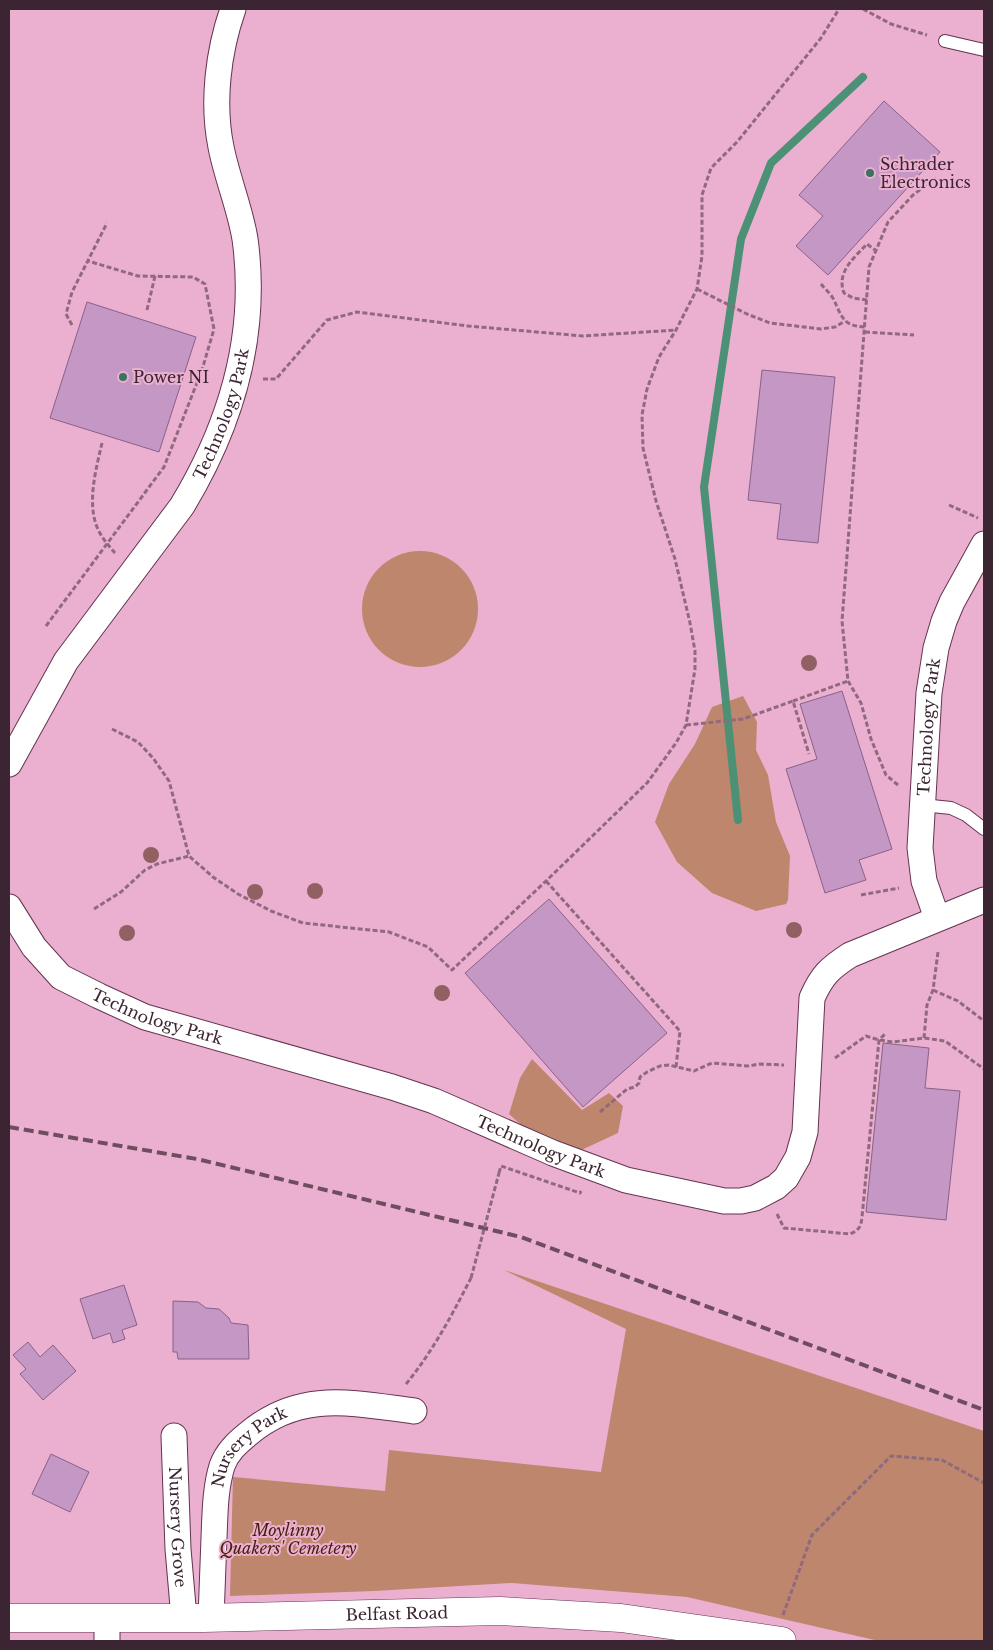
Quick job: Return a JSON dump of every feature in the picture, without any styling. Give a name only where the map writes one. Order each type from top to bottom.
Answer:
[{"type":"highway","name":"Belfast Road","points":[[9,1618],[107,1630],[184,1618],[500,1611],[621,1618],[778,1640]]},
{"type":"street","name":"Technology Park","points":[[9,764],[66,661],[182,506],[206,464],[233,396],[245,343],[248,303],[245,238],[221,148],[217,119],[221,57],[232,9]]},
{"type":"street","name":"Technology Park","points":[[937,918],[924,881],[920,848],[929,693],[936,648],[944,620],[984,544]]},
{"type":"street","name":"Technology Park","points":[[9,907],[34,948],[61,976],[145,1017],[401,1090],[434,1102],[572,1161],[626,1180],[724,1201],[741,1201],[755,1198],[776,1187],[786,1178],[798,1157],[805,1132],[812,998],[820,980],[832,967],[850,955],[984,900]]},
{"type":"street","name":"Nursery Park","points":[[211,1618],[218,1490],[223,1465],[230,1451],[256,1427],[273,1416],[291,1408],[326,1402],[350,1402],[414,1411]]},
{"type":"street","name":"Nursery Grove","points":[[174,1436],[178,1549],[184,1618]]},
{"type":"lane","points":[[945,41],[984,50]]},
{"type":"lane","points":[[922,805],[951,808],[984,829]]},
{"type":"path","points":[[112,729],[138,742],[153,758],[169,781],[189,856],[213,877],[238,894],[270,911],[303,923],[389,932],[428,947],[452,970],[648,783],[686,725],[695,669],[695,652],[675,559],[656,501],[643,448],[642,415],[647,389],[659,357],[676,330],[696,289],[702,256],[702,195],[711,168],[737,142],[821,38],[839,9]]},
{"type":"path","points":[[863,9],[891,24],[945,41]]},
{"type":"path","points":[[922,805],[886,775],[871,739],[861,703],[848,681],[842,621],[869,267],[888,222],[912,195],[936,178]]},
{"type":"path","points":[[72,325],[66,314],[72,292],[107,223]]},
{"type":"path","points":[[867,300],[852,298],[844,293],[841,285],[842,275],[849,263],[867,244],[875,250]]},
{"type":"path","points":[[46,626],[164,467],[202,370],[214,329],[205,284],[194,277],[138,276],[88,260]]},
{"type":"path","points":[[146,310],[155,276]]},
{"type":"path","points":[[821,284],[833,298],[837,309],[845,321],[855,326],[865,327]]},
{"type":"path","points":[[696,289],[720,302],[770,323],[821,329],[836,327],[845,321]]},
{"type":"path","points":[[260,379],[276,380],[327,320],[357,312],[468,326],[583,336],[676,330]]},
{"type":"path","points":[[865,332],[914,335]]},
{"type":"path","points":[[102,443],[96,469],[93,513],[97,528],[106,543],[132,572]]},
{"type":"path","points":[[949,505],[984,520]]},
{"type":"path","points":[[686,725],[743,719],[848,681]]},
{"type":"path","points":[[793,700],[809,754]]},
{"type":"path","points":[[94,909],[121,892],[145,870],[157,864],[189,856]]},
{"type":"path","points":[[546,881],[680,1031],[676,1067]]},
{"type":"path","points":[[861,896],[924,881]]},
{"type":"path","points":[[924,1038],[927,1005],[934,990],[938,952]]},
{"type":"path","points":[[934,990],[958,1001],[984,1021]]},
{"type":"path","points":[[767,1193],[784,1228],[850,1234],[858,1231],[862,1217],[879,1040],[886,1033]]},
{"type":"path","points":[[600,1112],[627,1089],[635,1088],[640,1078],[647,1072],[670,1065],[694,1071],[712,1063],[748,1066],[760,1064],[824,1066],[866,1036],[893,1042],[924,1038],[946,1041],[984,1069]]},
{"type":"path","points":[[387,1407],[422,1364],[443,1332],[471,1278],[501,1166],[573,1191]]},
{"type":"path","points":[[778,1640],[812,1535],[891,1456],[942,1460],[984,1483]]},
{"type":"green space","points":[[420,551],[442,556],[461,568],[473,587],[478,609],[473,631],[461,650],[442,662],[420,667],[398,662],[379,650],[367,631],[362,609],[367,587],[379,568],[398,556]]},
{"type":"green space","points":[[743,696],[757,722],[756,750],[768,775],[776,822],[790,856],[788,900],[786,904],[756,911],[712,893],[677,862],[655,822],[669,784],[695,744],[712,707]]},
{"type":"green space","points":[[532,1059],[582,1110],[609,1093],[623,1106],[618,1133],[575,1153],[537,1139],[509,1114],[520,1078]]},
{"type":"green space","name":"Moylinny Quakers' Cemetery","points":[[504,1270],[984,1431],[984,1641],[879,1641],[687,1597],[512,1583],[374,1591],[230,1596],[233,1477],[385,1491],[389,1450],[601,1472],[626,1329]]},
{"type":"building","name":"Schrader Electronics","points":[[884,101],[940,152],[828,275],[796,246],[823,216],[799,195]]},
{"type":"building","name":"Power NI","points":[[87,302],[196,337],[159,452],[50,418]]},
{"type":"building","points":[[762,370],[835,377],[818,543],[777,539],[781,504],[748,500]]},
{"type":"building","points":[[842,691],[892,849],[859,860],[866,880],[825,893],[786,769],[817,759],[800,704]]},
{"type":"building","points":[[549,899],[667,1033],[583,1107],[465,973]]},
{"type":"building","points":[[883,1043],[929,1048],[925,1088],[960,1091],[946,1220],[866,1212]]},
{"type":"building","points":[[124,1285],[137,1325],[122,1330],[125,1339],[113,1343],[110,1333],[93,1339],[80,1299]]},
{"type":"building","points":[[173,1301],[198,1302],[206,1308],[219,1309],[229,1318],[231,1323],[248,1325],[249,1359],[178,1359],[177,1352],[173,1352]]},
{"type":"building","points":[[28,1342],[40,1357],[53,1345],[76,1371],[43,1400],[20,1374],[26,1369],[13,1355]]},
{"type":"building","points":[[51,1454],[89,1472],[70,1512],[32,1494]]},
{"type":"waterway","points":[[738,820],[704,487],[741,239],[771,163],[863,77]]},
{"type":"railway","points":[[9,1127],[197,1159],[521,1237],[984,1410]]},
{"type":"place","name":"Schrader Electronics","points":[[870,173]]},
{"type":"place","name":"Power NI","points":[[123,377]]}]
